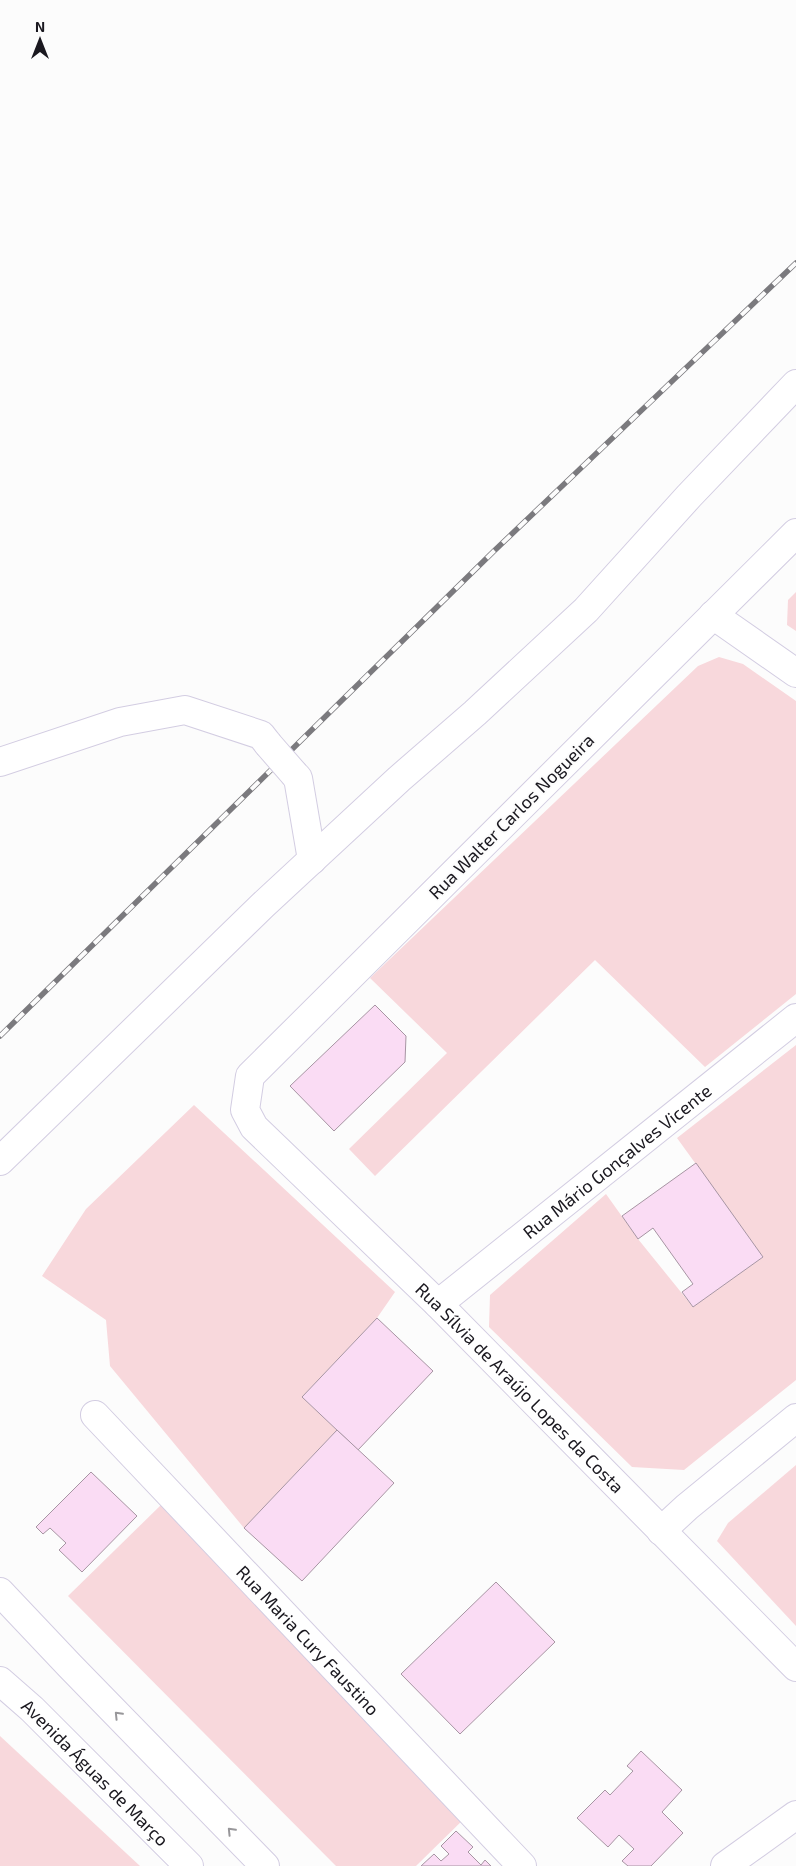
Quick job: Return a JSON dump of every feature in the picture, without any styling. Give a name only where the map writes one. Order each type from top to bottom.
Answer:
[{"type":"street","points":[[0,1161],[312,860],[586,610],[689,496],[796,384]]},
{"type":"street","name":"Rua Walter Carlos Nogueira","points":[[245,1110],[250,1076],[796,533]]},
{"type":"street","points":[[713,615],[796,673]]},
{"type":"street","points":[[0,762],[120,722],[186,710],[261,736],[298,778],[312,860]]},
{"type":"street","name":"Rua Mário Gonçalves Vicente","points":[[438,1304],[796,1018]]},
{"type":"street","name":"Rua Sílvia de Araújo Lopes da Costa","points":[[245,1110],[254,1127],[438,1304],[796,1667]]},
{"type":"street","name":"Rua Maria Cury Faustino","points":[[95,1415],[522,1866]]},
{"type":"street","points":[[661,1531],[687,1507],[796,1418]]},
{"type":"street","points":[[0,1592],[265,1866]]},
{"type":"street","name":"Avenida Águas de Março","points":[[0,1681],[32,1709],[189,1866]]},
{"type":"street","points":[[725,1866],[796,1816]]},
{"type":"shaded area","points":[[796,592],[796,631],[787,625],[788,600]]},
{"type":"shaded area","points":[[719,657],[743,664],[796,701],[796,994],[705,1067],[595,960],[375,1176],[349,1149],[447,1053],[370,978],[698,666]]},
{"type":"shaded area","points":[[796,1045],[796,1380],[684,1470],[632,1467],[489,1327],[490,1295],[606,1194],[638,1239],[693,1307],[763,1257],[677,1138]]},
{"type":"shaded area","points":[[194,1105],[395,1292],[377,1318],[302,1397],[337,1430],[244,1528],[110,1366],[106,1320],[42,1276],[86,1209]]},
{"type":"shaded area","points":[[796,1465],[796,1626],[717,1541],[728,1523]]},
{"type":"shaded area","points":[[163,1503],[470,1813],[416,1866],[336,1866],[68,1596]]},
{"type":"shaded area","points":[[0,1736],[140,1866],[0,1866]]},
{"type":"building","points":[[375,1005],[406,1036],[405,1062],[334,1131],[290,1086]]},
{"type":"building","points":[[696,1163],[763,1257],[693,1307],[682,1292],[693,1284],[653,1228],[638,1239],[622,1216]]},
{"type":"building","points":[[377,1318],[433,1371],[358,1450],[302,1397]]},
{"type":"building","points":[[337,1430],[394,1483],[302,1581],[244,1528]]},
{"type":"building","points":[[91,1472],[137,1516],[82,1572],[59,1550],[66,1543],[50,1528],[43,1534],[36,1527]]},
{"type":"building","points":[[496,1582],[555,1642],[460,1734],[401,1674]]},
{"type":"building","points":[[641,1751],[682,1790],[662,1812],[683,1833],[651,1866],[628,1866],[622,1861],[634,1849],[619,1835],[608,1847],[577,1818],[605,1790],[610,1795],[633,1771],[627,1766]]},
{"type":"building","points":[[456,1831],[473,1847],[468,1852],[481,1865],[485,1860],[491,1866],[421,1866],[434,1854],[441,1861],[449,1854],[441,1846]]},
{"type":"railway","points":[[0,1036],[494,551],[796,263]]}]
